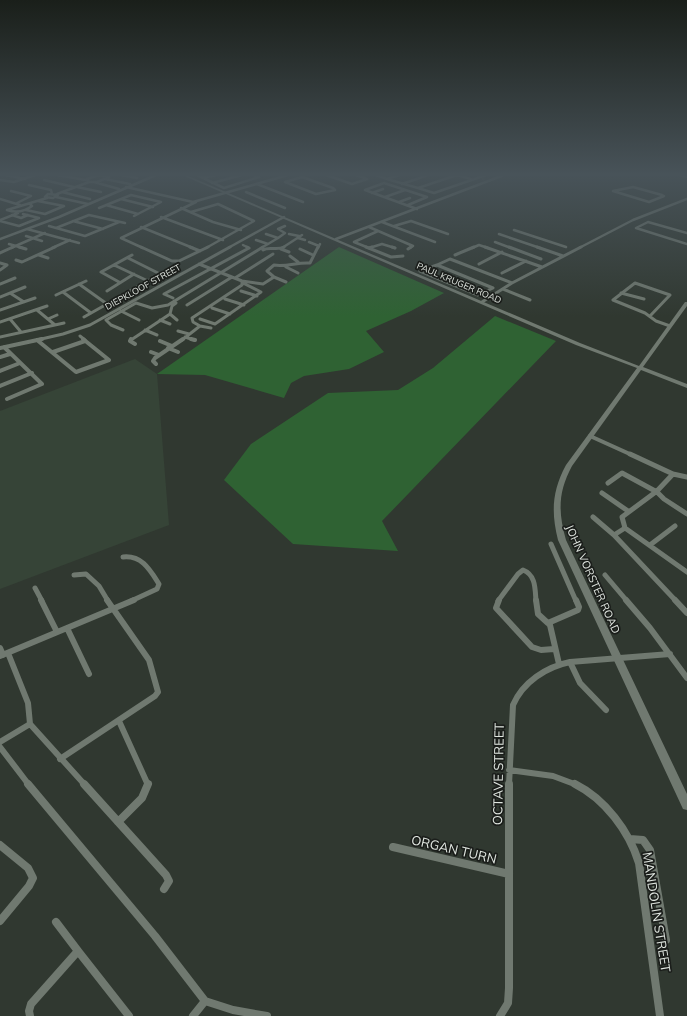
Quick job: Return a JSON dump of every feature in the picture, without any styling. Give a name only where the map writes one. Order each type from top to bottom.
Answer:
[{"type":"street","points":[[8,222],[19,226],[28,222]]},
{"type":"street","points":[[0,239],[41,222]]},
{"type":"street","points":[[56,228],[70,222]]},
{"type":"street","points":[[78,222],[104,229]]},
{"type":"street","points":[[49,226],[88,236],[118,222]]},
{"type":"street","points":[[152,222],[121,238],[175,261],[182,260],[222,240],[241,230],[251,222]]},
{"type":"street","points":[[174,222],[222,240]]},
{"type":"street","points":[[214,222],[241,230]]},
{"type":"street","name":"DIEPKLOOF STREET","points":[[2,347],[63,334],[83,327],[199,264],[271,222]]},
{"type":"street","name":"PAUL KRUGER ROAD","points":[[291,222],[335,239]]},
{"type":"street","name":"PAUL KRUGER ROAD","points":[[295,222],[578,344],[638,369],[687,387]]},
{"type":"street","points":[[335,239],[381,222]]},
{"type":"street","points":[[383,222],[436,242]]},
{"type":"street","points":[[394,226],[403,222]]},
{"type":"street","points":[[415,222],[448,234]]},
{"type":"street","points":[[482,302],[562,255],[626,222]]},
{"type":"street","points":[[647,222],[636,228],[687,244]]},
{"type":"street","points":[[650,222],[686,232]]},
{"type":"street","points":[[670,228],[676,225]]},
{"type":"street","points":[[135,344],[130,341],[131,339],[170,314],[174,304],[268,244],[279,239],[285,233],[278,229],[284,226]]},
{"type":"street","points":[[370,226],[413,246],[408,249]]},
{"type":"street","points":[[414,233],[424,226]]},
{"type":"street","points":[[141,227],[200,251]]},
{"type":"street","points":[[26,228],[79,243]]},
{"type":"street","points":[[514,230],[566,247]]},
{"type":"street","points":[[378,231],[354,241],[391,257],[403,256]]},
{"type":"street","points":[[62,238],[74,233]]},
{"type":"street","points":[[0,254],[44,234]]},
{"type":"street","points":[[266,234],[291,243]]},
{"type":"street","points":[[289,234],[300,236],[306,240]]},
{"type":"street","points":[[499,234],[562,255]]},
{"type":"street","points":[[26,236],[42,241]]},
{"type":"street","points":[[281,249],[300,236]]},
{"type":"street","points":[[525,243],[536,237]]},
{"type":"street","points":[[22,262],[70,240]]},
{"type":"street","points":[[256,240],[268,244]]},
{"type":"street","points":[[286,267],[298,262],[310,263],[319,245],[309,242]]},
{"type":"street","points":[[496,242],[541,259]]},
{"type":"street","points":[[9,244],[26,249]]},
{"type":"street","points":[[51,244],[65,249]]},
{"type":"street","points":[[369,248],[381,244],[395,248]]},
{"type":"street","points":[[173,298],[164,294],[199,274],[213,269],[249,248],[243,245]]},
{"type":"street","points":[[455,255],[478,245],[542,267]]},
{"type":"street","points":[[518,251],[531,245]]},
{"type":"street","points":[[123,330],[106,321],[121,311],[139,303],[152,308],[168,305],[265,249],[281,249],[289,252]]},
{"type":"street","points":[[300,249],[313,255]]},
{"type":"street","points":[[235,250],[242,253]]},
{"type":"street","points":[[33,252],[48,258]]},
{"type":"street","points":[[479,264],[502,252]]},
{"type":"street","points":[[0,254],[4,256]]},
{"type":"street","points":[[187,305],[273,254]]},
{"type":"street","points":[[119,282],[101,273],[132,256]]},
{"type":"street","points":[[226,256],[232,258]]},
{"type":"street","points":[[290,256],[298,262]]},
{"type":"street","points":[[84,317],[160,274],[128,258]]},
{"type":"street","points":[[437,266],[493,289],[478,295],[420,271],[437,266],[451,259],[512,283]]},
{"type":"street","points":[[16,260],[30,265]]},
{"type":"street","points":[[217,261],[224,263]]},
{"type":"street","points":[[502,273],[526,261]]},
{"type":"street","points":[[0,262],[7,265],[0,270]]},
{"type":"street","points":[[199,264],[234,277],[261,290],[261,292],[244,305],[214,324],[200,319]]},
{"type":"street","points":[[114,265],[148,281]]},
{"type":"street","points":[[286,282],[274,277],[267,270],[275,265],[286,267],[298,274]]},
{"type":"street","points":[[107,291],[119,282],[134,274]]},
{"type":"street","points":[[211,328],[200,326],[193,322],[192,318],[243,282],[263,284],[274,277]]},
{"type":"street","points":[[0,284],[15,278]]},
{"type":"street","points":[[56,296],[86,281]]},
{"type":"street","points":[[79,284],[107,304]]},
{"type":"street","points":[[650,316],[670,295],[640,284],[631,285],[613,301],[670,326]]},
{"type":"street","points":[[1,296],[25,287]]},
{"type":"street","points":[[502,289],[530,300]]},
{"type":"street","points":[[242,291],[256,296]]},
{"type":"street","points":[[62,292],[91,313]]},
{"type":"street","points":[[10,293],[24,302]]},
{"type":"street","points":[[621,293],[644,299]]},
{"type":"street","points":[[121,296],[133,300]]},
{"type":"street","points":[[0,310],[35,298]]},
{"type":"street","points":[[225,299],[244,305]]},
{"type":"street","name":"JOHN VORSTER ROAD","points":[[687,303],[590,436],[563,476],[556,497],[556,522],[562,540],[687,805]]},
{"type":"street","points":[[0,322],[47,306]]},
{"type":"street","points":[[212,308],[230,314]]},
{"type":"street","points":[[37,310],[55,325]]},
{"type":"street","points":[[121,311],[139,320]]},
{"type":"street","points":[[170,314],[177,320]]},
{"type":"street","points":[[48,319],[57,316]]},
{"type":"street","points":[[10,319],[21,332]]},
{"type":"street","points":[[160,320],[170,324]]},
{"type":"street","points":[[0,337],[64,323]]},
{"type":"street","points":[[156,364],[153,361],[159,355],[200,326]]},
{"type":"street","points":[[29,330],[31,341]]},
{"type":"street","points":[[145,330],[157,335]]},
{"type":"street","points":[[178,331],[195,340]]},
{"type":"street","points":[[37,340],[76,372],[109,360],[80,336]]},
{"type":"street","points":[[53,352],[86,341]]},
{"type":"street","points":[[160,341],[178,352]]},
{"type":"street","points":[[2,347],[32,373],[42,384],[7,399]]},
{"type":"street","points":[[151,352],[159,355]]},
{"type":"street","points":[[0,357],[10,354]]},
{"type":"street","points":[[0,371],[20,363]]},
{"type":"street","points":[[0,386],[32,373]]},
{"type":"street","points":[[590,436],[673,474],[687,477]]},
{"type":"street","points":[[608,483],[622,473],[657,492],[664,499],[687,514]]},
{"type":"street","points":[[673,474],[665,485],[657,492],[628,511],[622,517],[625,528],[686,570]]},
{"type":"street","points":[[602,493],[628,511]]},
{"type":"street","points":[[593,517],[614,535],[687,613]]},
{"type":"street","points":[[650,545],[675,526]]},
{"type":"street","points":[[614,535],[625,528]]},
{"type":"street","points":[[548,623],[578,610],[579,607],[551,544]]},
{"type":"street","points":[[4,654],[112,610],[159,586],[139,558],[132,555],[122,557]]},
{"type":"street","points":[[554,649],[540,650],[532,647],[496,608],[497,603],[509,586],[523,570],[528,572],[534,581],[538,614],[548,623],[551,628],[554,649],[559,664]]},
{"type":"street","points":[[60,759],[89,737],[119,721],[158,692],[149,660],[112,610],[99,586],[91,576],[86,574],[74,575]]},
{"type":"street","points":[[605,575],[670,654],[687,678]]},
{"type":"street","points":[[35,588],[57,632]]},
{"type":"street","points":[[67,628],[89,674]]},
{"type":"street","points":[[0,648],[28,703],[30,724],[169,878],[168,884],[164,890]]},
{"type":"street","name":"OCTAVE STREET","points":[[500,1016],[508,1003],[510,988],[509,770],[512,709],[515,699],[520,691],[542,672],[559,664],[670,654]]},
{"type":"street","points":[[570,662],[572,670],[580,684],[606,710]]},
{"type":"street","points":[[118,822],[144,795],[149,787],[119,721]]},
{"type":"street","points":[[0,742],[30,724]]},
{"type":"street","points":[[0,747],[65,830],[173,956],[205,1000],[233,1010],[267,1016]]},
{"type":"street","name":"MANDOLIN STREET","points":[[509,770],[562,778],[579,786],[604,807],[630,839],[640,863],[660,1016]]},
{"type":"street","points":[[630,839],[643,840],[650,850],[666,940]]},
{"type":"street","points":[[0,845],[28,868],[33,878],[29,886],[0,922]]},
{"type":"street","name":"ORGAN TURN","points":[[393,847],[510,874]]},
{"type":"street","points":[[56,922],[129,1016]]},
{"type":"street","points":[[30,1016],[29,1011],[31,1004],[78,951]]},
{"type":"street","points":[[193,1016],[205,1000]]},
{"type":"shaded area","points":[[135,359],[157,374],[169,525],[0,589],[0,411]]},
{"type":"green space","points":[[339,247],[444,293],[411,311],[366,331],[384,352],[349,369],[304,376],[291,383],[284,398],[205,375],[157,374]]},
{"type":"green space","points":[[495,316],[556,341],[382,521],[398,551],[293,544],[224,480],[251,444],[328,393],[398,390],[433,368]]}]
